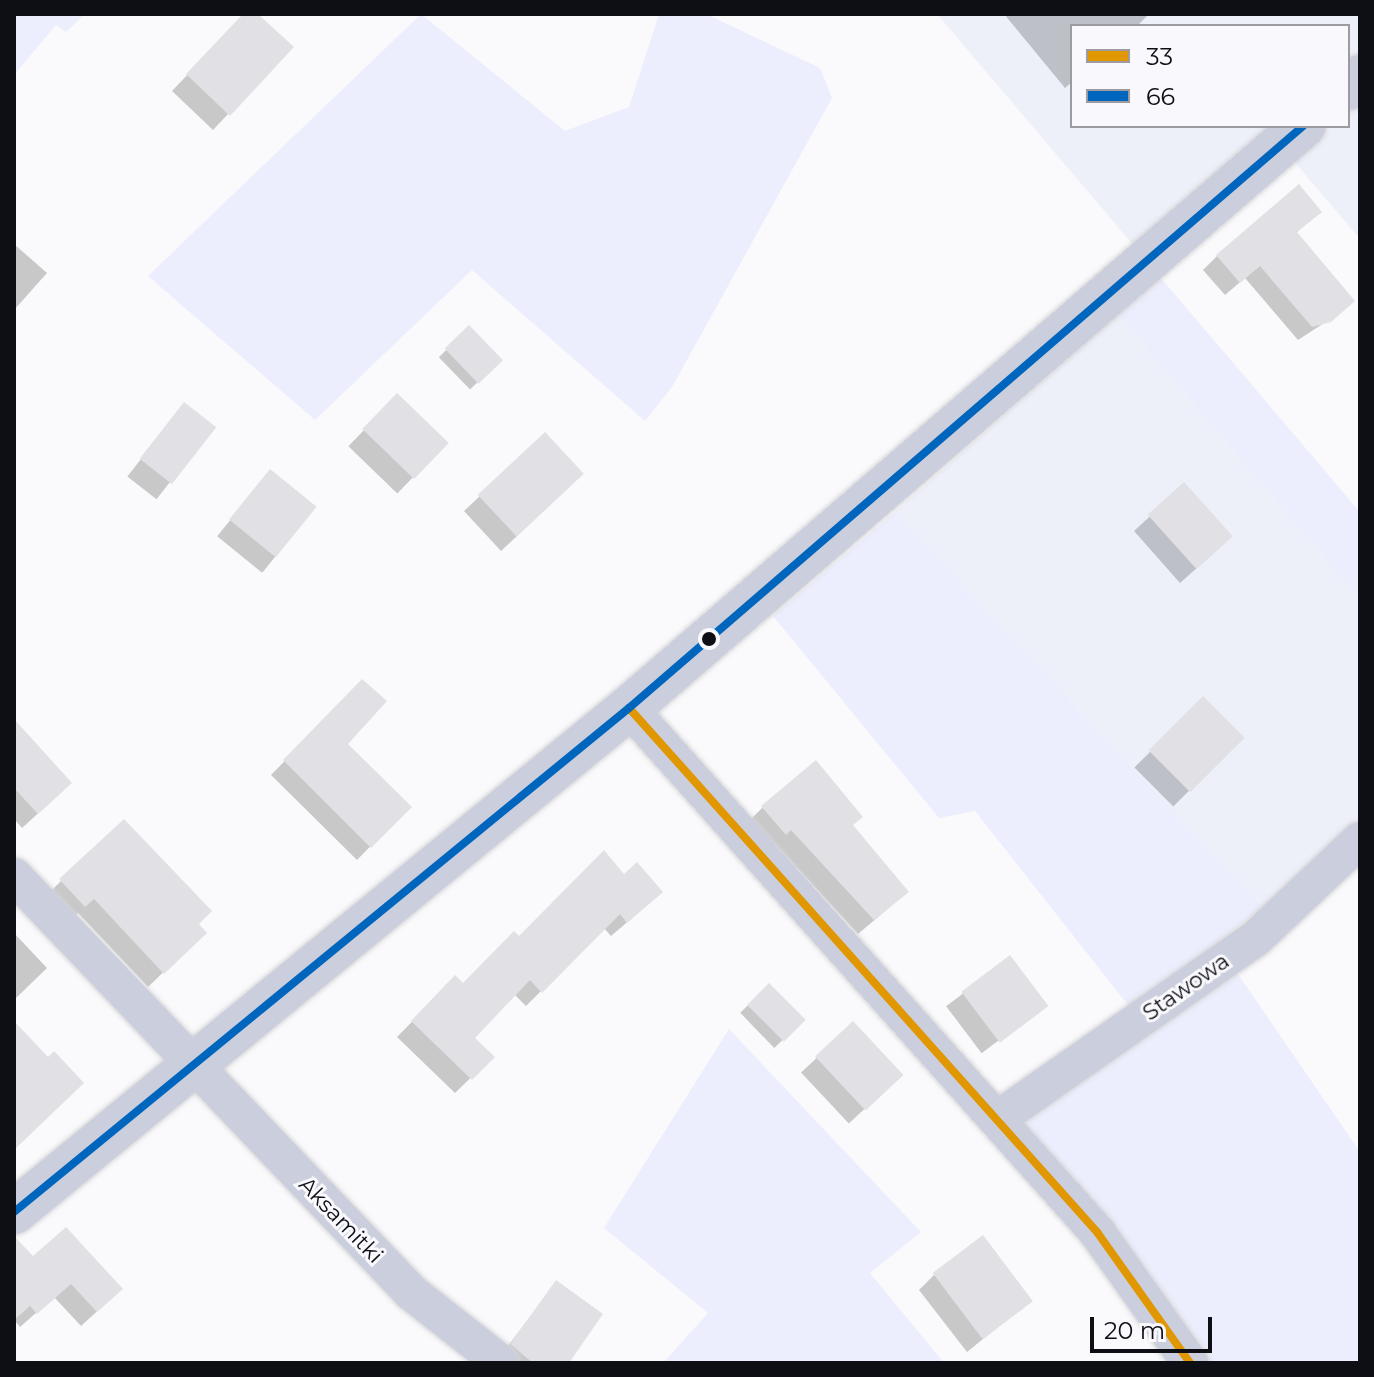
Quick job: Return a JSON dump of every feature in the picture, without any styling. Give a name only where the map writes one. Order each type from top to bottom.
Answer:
[{"type":"street","points":[[14,1212],[629,708],[1301,128]]},
{"type":"street","points":[[629,708],[999,1118],[1097,1232],[1190,1363]]},
{"type":"street","name":"Stawowa","points":[[999,1118],[1255,939],[1360,840]]},
{"type":"street","name":"Aksamitki","points":[[14,876],[412,1293],[501,1363]]},
{"type":"shaded area","points":[[14,14],[85,14],[66,32],[56,25],[14,75]]},
{"type":"shaded area","points":[[421,14],[565,131],[629,107],[659,14],[706,14],[820,68],[832,98],[672,387],[645,421],[472,270],[315,420],[148,276]]},
{"type":"shaded area","points":[[937,14],[1360,14],[1360,239],[1280,145],[1146,260]]},
{"type":"shaded area","points":[[1160,277],[1360,512],[1360,599],[1118,315]]},
{"type":"shaded area","points":[[1118,315],[1360,599],[1360,818],[1263,907],[895,512]]},
{"type":"shaded area","points":[[895,512],[1263,907],[1131,1009],[975,811],[939,818],[773,616]]},
{"type":"shaded area","points":[[1227,958],[1360,1152],[1360,1363],[1190,1363],[999,1118]]},
{"type":"shaded area","points":[[729,1029],[921,1232],[870,1273],[944,1363],[663,1363],[708,1313],[604,1228]]},
{"type":"building","points":[[243,14],[258,14],[294,47],[230,116],[186,74]]},
{"type":"building","points":[[1299,184],[1322,212],[1297,232],[1355,301],[1331,322],[1312,327],[1260,266],[1240,283],[1216,255]]},
{"type":"building","points":[[469,325],[503,360],[479,384],[445,349]]},
{"type":"building","points":[[397,393],[449,443],[414,479],[362,429]]},
{"type":"building","points":[[184,402],[216,427],[172,484],[140,459]]},
{"type":"building","points":[[545,432],[584,474],[517,536],[478,495]]},
{"type":"building","points":[[270,469],[317,507],[276,557],[229,520]]},
{"type":"building","points":[[1184,482],[1233,536],[1196,569],[1148,515]]},
{"type":"building","points":[[362,679],[387,701],[348,744],[412,807],[371,848],[283,760]]},
{"type":"building","points":[[1203,696],[1245,738],[1190,792],[1149,750]]},
{"type":"building","points":[[14,719],[72,783],[38,814],[14,788]]},
{"type":"building","points":[[816,760],[863,817],[853,825],[909,892],[874,920],[791,830],[786,835],[761,806]]},
{"type":"building","points":[[124,819],[212,911],[199,924],[207,933],[164,974],[94,899],[85,907],[59,879]]},
{"type":"building","points":[[604,850],[624,874],[637,862],[663,892],[627,923],[620,914],[542,993],[530,980],[475,1038],[495,1057],[472,1080],[411,1021],[455,975],[463,983],[514,931],[519,936]]},
{"type":"building","points":[[1010,955],[1049,1006],[1000,1043],[961,992]]},
{"type":"building","points":[[769,983],[806,1020],[784,1042],[747,1005]]},
{"type":"building","points":[[14,1021],[48,1057],[54,1051],[84,1083],[14,1150]]},
{"type":"building","points":[[853,1021],[903,1075],[865,1111],[815,1056]]},
{"type":"building","points":[[66,1227],[123,1289],[97,1312],[71,1284],[37,1314],[30,1306],[14,1320],[14,1236],[33,1256]]},
{"type":"building","points":[[983,1235],[1033,1301],[983,1339],[933,1273]]},
{"type":"building","points":[[556,1280],[603,1314],[569,1363],[533,1363],[510,1344]]},
{"type":"transit line","name":"66","points":[[14,1212],[629,708],[1301,128]]},
{"type":"transit line","name":"33","points":[[629,708],[1097,1232],[1190,1363]]}]
